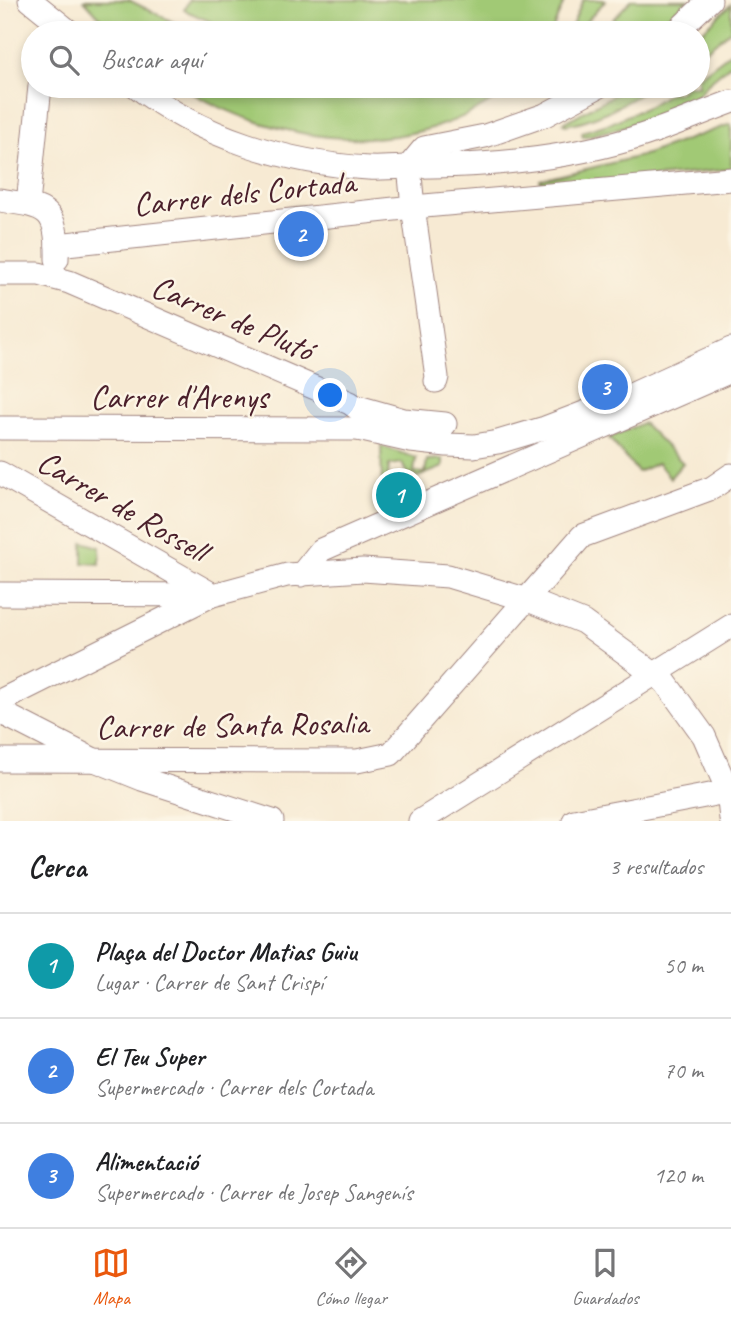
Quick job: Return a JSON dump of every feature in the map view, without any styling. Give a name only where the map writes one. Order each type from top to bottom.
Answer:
[{"type":"street","points":[[30,0],[56,21]]},
{"type":"street","points":[[688,21],[710,0]]},
{"type":"street","points":[[29,196],[39,98]]},
{"type":"street","points":[[155,98],[185,117],[266,150],[343,166],[379,168],[492,165],[542,159],[632,139],[731,102]]},
{"type":"street","points":[[436,381],[409,166],[424,148],[485,136],[545,114],[576,98]]},
{"type":"street","name":"Carrer dels Cortada","points":[[67,244],[413,207],[731,179]]},
{"type":"street","points":[[0,200],[29,196],[50,215],[67,244],[74,285]]},
{"type":"street","points":[[39,274],[55,265],[67,244]]},
{"type":"street","name":"Carrer de Plutó","points":[[0,274],[39,274],[74,285],[358,418],[445,424]]},
{"type":"street","points":[[358,418],[411,441],[474,446],[498,442],[545,428],[631,395],[731,349]]},
{"type":"street","points":[[294,575],[321,550],[731,371]]},
{"type":"street","name":"Carrer d'Arenys","points":[[0,428],[358,418]]},
{"type":"street","name":"Carrer de Rossell","points":[[0,473],[213,595]]},
{"type":"street","name":"Carrer de Santa Rosalia","points":[[0,760],[358,761],[391,754],[582,536],[727,483]]},
{"type":"street","points":[[0,701],[213,595],[294,575],[363,570],[448,576],[528,600],[583,622],[665,682],[704,736],[729,791],[731,819]]},
{"type":"street","points":[[0,594],[213,595]]},
{"type":"street","points":[[420,821],[731,626]]},
{"type":"street","points":[[0,712],[92,759],[142,779],[272,821]]},
{"type":"street","points":[[574,821],[729,791]]},
{"type":"green space","points":[[84,0],[129,0],[171,21],[103,21]]},
{"type":"green space","points":[[189,0],[565,0],[556,21],[209,21],[184,10]]},
{"type":"green space","points":[[583,0],[606,0],[587,21],[574,21]]},
{"type":"green space","points":[[631,0],[688,0],[663,21],[611,21]]},
{"type":"green space","points":[[731,4],[731,30],[710,47],[710,24]]},
{"type":"green space","points":[[731,52],[731,64],[710,82],[710,68]]},
{"type":"green space","points":[[202,98],[494,98],[475,111],[434,127],[391,136],[348,138],[304,133],[260,123]]},
{"type":"green space","points":[[608,98],[632,98],[599,115],[576,123],[563,123]]},
{"type":"green space","points":[[661,98],[695,98],[690,104],[623,127],[583,137],[582,132],[611,123]]},
{"type":"green space","points":[[731,124],[731,169],[569,187],[568,180],[541,183],[540,180],[641,156]]},
{"type":"green space","points":[[643,423],[683,463],[670,478],[658,463],[638,472],[609,438]]},
{"type":"green space","points":[[381,446],[416,458],[414,472],[425,473],[427,460],[443,459],[443,467],[418,477],[406,472],[402,463],[389,465],[387,489],[382,491]]},
{"type":"green space","points":[[83,542],[100,547],[100,564],[83,563]]},
{"type":"place","name":"El Teu Super","points":[[301,234]]},
{"type":"place","name":"Alimentació","points":[[605,387]]},
{"type":"place","name":"Plaça del Doctor Matias Guiu","points":[[399,495]]}]
